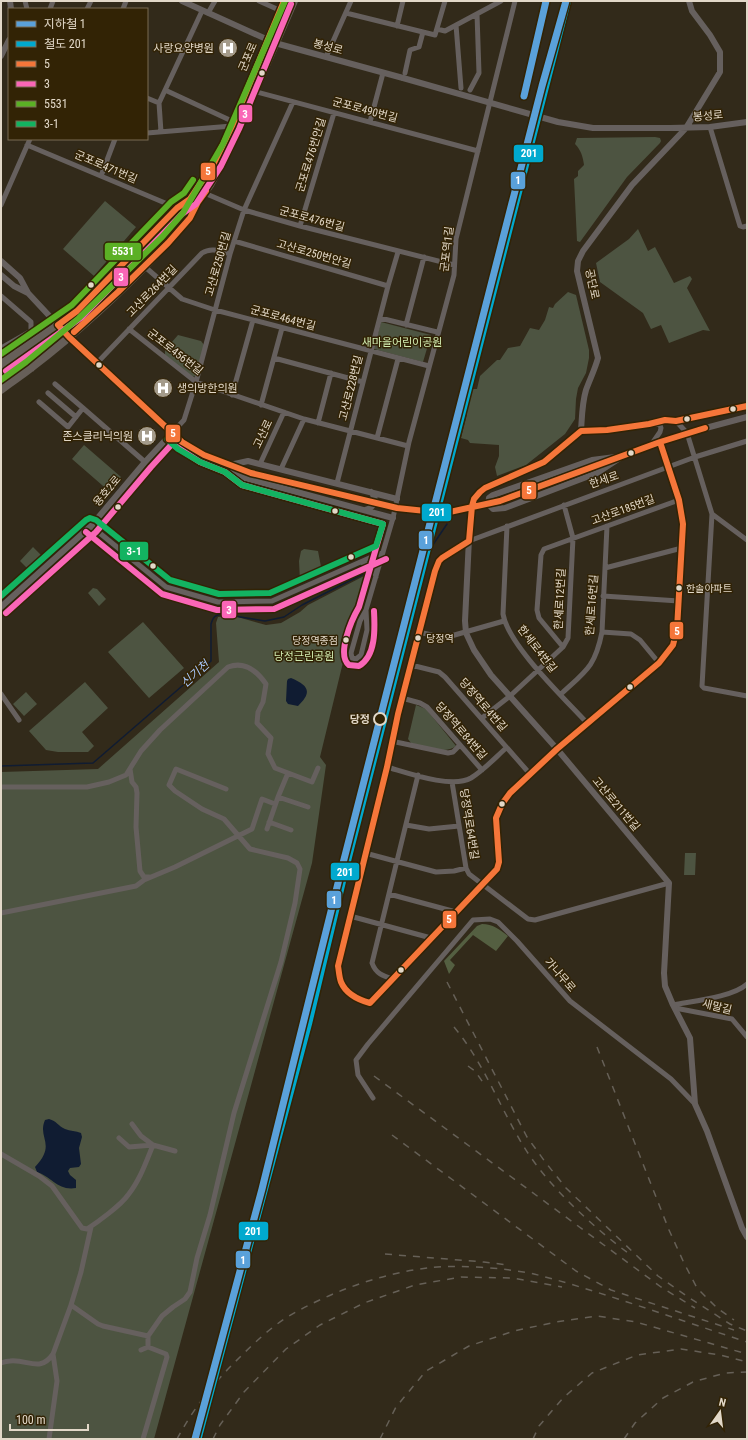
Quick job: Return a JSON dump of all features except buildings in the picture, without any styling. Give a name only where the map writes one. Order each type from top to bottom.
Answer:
[{"type":"main road","name":"군포로","points":[[99,299],[190,199],[201,191],[230,148],[255,91],[279,10],[284,1]]},
{"type":"main road","name":"군포로","points":[[99,299],[180,223],[198,202],[201,191],[233,124],[247,88],[271,41],[288,14],[294,1]]},
{"type":"main road","points":[[1,390],[69,337],[99,299],[177,208],[190,199]]},
{"type":"main road","points":[[1,364],[77,311],[99,299],[144,266],[168,243],[190,218],[198,202]]},
{"type":"main road","points":[[18,352],[29,353],[33,359],[31,368]]},
{"type":"main road","points":[[1,373],[17,365],[1,380]]},
{"type":"street","name":"봉성로","points":[[182,1],[271,41],[383,73],[404,76],[558,122],[593,128],[686,128],[710,127],[747,122]]},
{"type":"street","points":[[161,132],[159,103],[205,12],[214,1]]},
{"type":"street","points":[[259,1],[288,14]]},
{"type":"street","points":[[326,57],[351,1]]},
{"type":"street","points":[[397,26],[403,1]]},
{"type":"street","points":[[346,13],[436,35],[445,1]]},
{"type":"street","points":[[437,29],[445,31],[501,1]]},
{"type":"street","name":"군포역1길","points":[[366,610],[393,518],[408,446],[437,332],[454,275],[456,239],[515,1]]},
{"type":"street","name":"공단로","points":[[581,431],[586,390],[593,375],[598,358],[577,271],[578,261],[583,251],[632,185],[686,128],[720,72],[720,52],[710,35],[692,11],[690,1]]},
{"type":"street","points":[[470,90],[479,73],[477,14]]},
{"type":"street","points":[[456,25],[461,88]]},
{"type":"street","points":[[404,76],[410,50],[419,47],[422,32]]},
{"type":"street","points":[[1,56],[8,42]]},
{"type":"street","points":[[370,122],[383,73]]},
{"type":"street","name":"군포로490번길","points":[[247,88],[293,102],[478,151]]},
{"type":"street","points":[[165,90],[233,124]]},
{"type":"street","points":[[148,98],[159,103]]},
{"type":"street","name":"고산로250번길","points":[[172,433],[184,420],[196,382],[230,254],[244,210],[293,102]]},
{"type":"street","name":"군포로476번안길","points":[[300,226],[334,112]]},
{"type":"street","points":[[148,133],[233,124]]},
{"type":"street","points":[[710,127],[740,226],[747,226]]},
{"type":"street","points":[[1,205],[30,140]]},
{"type":"street","points":[[101,176],[115,140]]},
{"type":"street","name":"군포로471번길","points":[[27,145],[177,208]]},
{"type":"street","name":"군포로476번길","points":[[201,191],[244,210],[398,252],[454,265]]},
{"type":"street","name":"고산로250번안길","points":[[234,242],[388,286]]},
{"type":"street","name":"고산로264번길","points":[[96,364],[206,251],[215,250],[230,254]]},
{"type":"street","name":"고산로228번길","points":[[337,483],[398,252]]},
{"type":"street","points":[[406,325],[424,258]]},
{"type":"street","points":[[1,260],[20,278],[28,293],[69,337],[96,364],[182,442],[204,455],[251,473]]},
{"type":"street","name":"군포로464번길","points":[[144,266],[182,299],[215,310],[429,366]]},
{"type":"street","points":[[1,275],[14,286],[28,293]]},
{"type":"street","points":[[1,296],[31,322],[31,331],[3,346],[1,341]]},
{"type":"street","points":[[380,318],[437,332]]},
{"type":"street","points":[[232,395],[253,320]]},
{"type":"street","points":[[261,405],[282,328]]},
{"type":"street","name":"군포로456번길","points":[[129,329],[196,382],[304,419],[408,446]]},
{"type":"street","points":[[274,358],[363,382]]},
{"type":"street","points":[[377,438],[398,359]]},
{"type":"street","points":[[318,423],[331,373]]},
{"type":"street","points":[[56,384],[145,462]]},
{"type":"street","points":[[48,393],[76,417]]},
{"type":"street","points":[[40,402],[68,427],[83,408]]},
{"type":"street","points":[[469,541],[472,506],[474,499],[480,492],[485,488],[544,462],[581,431],[595,432],[652,423],[664,419],[676,421],[747,406]]},
{"type":"street","name":"고산로","points":[[260,464],[284,412]]},
{"type":"street","points":[[500,501],[651,445],[687,433],[747,417]]},
{"type":"street","points":[[281,469],[304,419]]},
{"type":"street","points":[[676,421],[687,433],[712,514],[702,686],[704,688],[747,696]]},
{"type":"street","points":[[651,445],[661,428],[660,425],[652,423]]},
{"type":"street","name":"용호2로","points":[[1,607],[91,526],[145,462],[172,433]]},
{"type":"street","name":"한세로","points":[[393,979],[370,1003],[363,1002],[352,996],[341,983],[338,966],[387,767],[391,741],[435,571],[439,561],[469,541],[507,526],[695,457],[747,441]]},
{"type":"street","points":[[418,776],[372,963],[374,970],[381,976],[393,979],[497,869],[499,862],[496,818],[502,804],[510,793],[557,749],[659,663],[673,645],[677,629],[683,524],[679,500],[660,442]]},
{"type":"street","points":[[623,456],[597,473],[505,508],[498,510],[493,509],[488,504],[489,498],[493,495],[585,462],[623,456]]},
{"type":"street","points":[[229,465],[248,461],[397,499]]},
{"type":"street","points":[[229,465],[244,478],[393,518]]},
{"type":"street","points":[[365,510],[371,508],[375,503],[376,499],[371,492]]},
{"type":"street","name":"고산로185번길","points":[[563,647],[539,618],[537,610],[540,555],[544,549],[679,500]]},
{"type":"street","name":"한세로12번길","points":[[563,647],[568,638],[573,538],[564,505]]},
{"type":"street","points":[[712,514],[747,540]]},
{"type":"street","points":[[91,526],[166,587],[218,602],[272,601],[383,552]]},
{"type":"street","name":"한세로4번길","points":[[507,526],[503,614],[504,621],[514,639],[538,670],[587,723]]},
{"type":"street","name":"한세로16번길","points":[[561,694],[588,669],[598,649],[602,632],[607,526]]},
{"type":"street","name":"고산로211번길","points":[[469,541],[465,621],[466,633],[480,661],[490,675],[557,749],[669,883]]},
{"type":"street","points":[[605,568],[682,548]]},
{"type":"street","points":[[362,562],[373,568],[376,578]]},
{"type":"street","points":[[604,596],[679,601]]},
{"type":"street","points":[[366,610],[367,630],[361,656],[356,659],[352,658],[351,653],[360,621],[366,610]]},
{"type":"street","points":[[419,632],[444,638],[504,621]]},
{"type":"street","points":[[602,632],[631,634],[640,640],[659,663]]},
{"type":"street","points":[[482,718],[510,696],[563,647]]},
{"type":"street","points":[[1,787],[87,787],[109,782],[126,775],[140,751],[160,730],[228,667],[233,665],[248,667],[261,677],[266,684],[263,702],[258,712],[257,723],[271,738],[268,754],[275,768],[312,782],[318,768]]},
{"type":"street","name":"당정역로4번길","points":[[411,665],[439,672],[445,677],[530,774]]},
{"type":"street","points":[[1,694],[19,720]]},
{"type":"street","name":"당정역로84번길","points":[[402,698],[420,703],[427,707],[482,770]]},
{"type":"street","points":[[391,741],[448,753],[453,752],[460,745]]},
{"type":"street","points":[[387,767],[442,782],[460,782],[470,778],[482,770],[506,748]]},
{"type":"street","points":[[130,769],[132,782],[136,787],[137,793],[136,827],[140,871],[144,877],[150,877]]},
{"type":"street","points":[[148,1347],[148,1336],[162,1316],[185,1299],[190,1292],[197,1258],[210,1215],[234,1113],[281,962],[295,903],[300,869],[297,863],[288,858],[250,849],[224,820],[202,809],[169,785],[176,770],[226,789]]},
{"type":"street","points":[[267,829],[275,804],[288,773]]},
{"type":"street","name":"당정역로64번길","points":[[452,782],[466,868],[469,874],[524,917],[535,920],[669,883]]},
{"type":"street","points":[[278,797],[308,807]]},
{"type":"street","points":[[1,913],[136,886],[150,877],[176,867],[252,829],[262,799],[275,804]]},
{"type":"street","points":[[269,822],[291,830]]},
{"type":"street","points":[[406,825],[429,829],[459,826]]},
{"type":"street","name":"당정역로64번길","points":[[366,853],[436,872],[454,871],[466,868]]},
{"type":"street","points":[[669,883],[664,973],[665,986],[690,1038],[695,1104]]},
{"type":"street","points":[[389,894],[456,912]]},
{"type":"street","points":[[350,916],[432,938]]},
{"type":"street","name":"가나무로","points":[[373,1098],[358,1075],[356,1060],[473,920],[490,919],[498,922],[517,941],[570,1001],[671,1078],[695,1104],[742,1228],[747,1236]]},
{"type":"street","points":[[674,1006],[729,994],[738,991],[747,984]]},
{"type":"street","name":"새말길","points":[[674,1006],[732,1019],[747,1037]]},
{"type":"street","points":[[132,1124],[141,1136],[153,1144],[176,1151]]},
{"type":"street","points":[[119,1138],[129,1147],[153,1144]]},
{"type":"street","points":[[1,1154],[39,1176],[52,1186],[82,1228],[87,1229],[128,1196],[140,1174],[153,1144]]},
{"type":"street","points":[[1,1363],[10,1361],[41,1365],[46,1363],[53,1354],[71,1305],[81,1272],[91,1227]]},
{"type":"street","points":[[71,1305],[98,1324],[148,1336]]},
{"type":"street","points":[[141,1350],[148,1347],[163,1351],[166,1354],[143,1439]]},
{"type":"street","points":[[49,1439],[57,1381],[53,1354]]},
{"type":"green space","points":[[577,138],[660,138],[660,143],[627,177],[580,242],[577,241],[574,179],[578,176],[578,171],[584,165],[579,149],[575,144]]},
{"type":"green space","points":[[105,201],[136,227],[94,276],[63,249]]},
{"type":"green space","points":[[638,229],[648,251],[655,247],[674,283],[690,276],[692,279],[687,288],[710,331],[703,330],[669,343],[661,325],[651,329],[643,313],[600,282],[596,263],[629,239]]},
{"type":"green space","points":[[568,292],[576,295],[589,350],[586,373],[578,388],[575,419],[565,434],[526,465],[497,476],[495,467],[499,456],[499,445],[470,443],[468,440],[461,438],[467,414],[464,413],[471,389],[477,389],[480,376],[497,360],[500,360],[508,348],[520,346],[530,328],[539,330],[545,320],[549,307],[553,308],[555,304]]},
{"type":"green space","name":"새마을어린이공원","points":[[381,322],[431,335],[423,362],[374,349]]},
{"type":"green space","points":[[178,335],[201,341],[204,345],[196,376],[192,377],[165,355],[165,350]]},
{"type":"green space","points":[[84,445],[121,477],[110,492],[72,459]]},
{"type":"green space","points":[[33,547],[43,557],[29,570],[20,561]]},
{"type":"green space","points":[[304,549],[318,551],[322,572],[300,581],[299,561],[301,551]]},
{"type":"green space","name":"당정근린공원","points":[[364,576],[320,757],[326,765],[312,863],[154,1439],[1,1439],[1,772],[98,769],[219,662],[216,623],[218,617],[234,616],[266,625],[281,623],[300,612],[308,605]]},
{"type":"green space","points":[[93,588],[97,589],[106,599],[99,606],[88,593]]},
{"type":"green space","points":[[143,622],[184,668],[149,698],[108,652]]},
{"type":"green space","points":[[85,682],[108,708],[82,732],[94,746],[88,752],[58,752],[46,750],[29,731]]},
{"type":"green space","points":[[26,692],[37,704],[24,716],[13,704]]},
{"type":"green space","points":[[416,705],[426,709],[456,746],[451,749],[440,750],[411,743],[408,739]]},
{"type":"green space","points":[[685,853],[696,853],[695,875],[684,875]]},
{"type":"green space","points":[[482,924],[493,926],[508,936],[496,951],[473,935],[450,960],[455,965],[449,974],[444,961],[477,926]]},
{"type":"water","points":[[291,678],[305,686],[307,693],[306,697],[298,706],[288,704],[286,701],[287,681]]},
{"type":"water","points":[[49,1119],[65,1129],[81,1133],[82,1137],[79,1148],[81,1164],[79,1167],[70,1168],[68,1171],[76,1180],[76,1188],[60,1186],[37,1172],[35,1167],[45,1152],[46,1147],[43,1126],[45,1120]]},
{"type":"waterway","points":[[424,558],[447,524]]},
{"type":"waterway","name":"신기천","points":[[1,766],[93,763],[211,661],[211,624],[216,616],[222,614],[265,621],[284,617],[302,605],[363,574]]},
{"type":"tunnel","points":[[19,368],[84,318],[100,301]]},
{"type":"tunnel","points":[[15,363],[63,325]]},
{"type":"tunnel","points":[[251,473],[397,508],[445,513],[500,501]]},
{"type":"railway","points":[[447,982],[527,1137],[566,1188],[658,1276],[730,1324],[747,1331]]},
{"type":"railway","points":[[454,1027],[474,1055],[515,1132],[534,1162],[558,1191],[600,1231],[628,1253]]},
{"type":"railway","points":[[597,1047],[669,1230],[684,1263],[697,1288],[717,1308],[734,1320]]},
{"type":"railway","points":[[468,1066],[475,1071],[484,1084]]},
{"type":"railway","points":[[374,1076],[661,1287],[695,1308]]},
{"type":"railway","points":[[392,1135],[576,1271],[611,1290],[734,1330]]},
{"type":"railway","points":[[385,1254],[508,1265]]},
{"type":"railway","points":[[177,1439],[202,1399],[217,1381],[255,1343],[287,1317],[311,1304],[359,1284],[393,1274],[427,1268],[452,1266],[495,1268],[534,1274],[608,1296],[747,1342]]},
{"type":"railway","points":[[213,1439],[220,1425],[244,1392],[286,1349],[320,1325],[364,1303],[415,1285],[461,1277],[513,1278],[562,1287]]},
{"type":"railway","points":[[380,1439],[396,1407],[426,1371],[469,1346],[514,1331],[556,1322],[597,1316],[636,1322],[747,1354]]},
{"type":"railway","points":[[533,1439],[539,1426],[563,1398],[592,1373],[637,1355],[681,1349],[720,1355],[747,1362]]},
{"type":"railway","points":[[624,1439],[635,1423],[663,1398],[693,1382],[725,1373],[747,1372]]},
{"type":"metro line","name":"1","points":[[524,96],[546,1]]},
{"type":"metro line","name":"1","points":[[195,1439],[262,1189],[341,871],[494,273],[542,86],[566,1]]},
{"type":"rail line","name":"201","points":[[198,1439],[309,1022],[345,871],[567,3]]},
{"type":"transit line","name":"5","points":[[284,1],[232,126],[214,163],[190,199],[177,208],[77,311],[58,325],[69,337],[182,442],[204,455],[251,473],[397,508],[445,513],[500,501],[660,442],[705,428]]},
{"type":"transit line","name":"5531","points":[[1,380],[26,362],[79,318],[162,237],[183,213],[223,144],[285,1]]},
{"type":"transit line","name":"3","points":[[6,371],[82,317],[182,214],[196,204],[221,166],[239,129],[291,4]]},
{"type":"transit line","name":"5531","points":[[1,354],[72,305],[171,202],[184,193],[193,180]]},
{"type":"transit line","name":"5","points":[[74,332],[118,292],[168,243],[190,218],[198,202],[206,191]]},
{"type":"transit line","name":"5","points":[[660,442],[679,500],[683,524],[677,629],[673,645],[659,663],[557,749],[510,793],[502,804],[496,818],[499,862],[497,869],[370,1003],[357,998],[349,993],[343,986],[340,980],[338,966],[387,767],[398,714],[435,571],[439,561],[442,558],[469,541],[474,499],[485,488],[544,462],[581,431],[607,430],[649,424],[665,420],[676,421],[747,406]]},
{"type":"transit line","name":"3-1","points":[[1,596],[90,518],[96,520],[170,580],[219,594],[270,593],[376,546],[383,524],[242,485],[225,472],[200,462],[178,449],[167,439]]},
{"type":"transit line","name":"3","points":[[6,613],[96,532],[172,444],[200,462],[225,472],[242,485],[383,524],[359,607],[346,637],[344,653],[345,660],[349,665],[359,666],[365,662],[369,656],[374,634],[374,611]]},
{"type":"transit line","name":"3","points":[[86,532],[162,594],[217,610],[274,609],[386,559]]},
{"type":"place","name":"사랑요양병원","points":[[228,48]]},
{"type":"place","name":"생의방한의원","points":[[163,388]]},
{"type":"place","name":"존스클리닉의원","points":[[147,436]]},
{"type":"place","name":"한솔아파트","points":[[679,588]]},
{"type":"place","name":"당정역","points":[[418,638]]},
{"type":"place","name":"당정역종점","points":[[346,640]]},
{"type":"place","name":"당정","points":[[380,719]]}]
